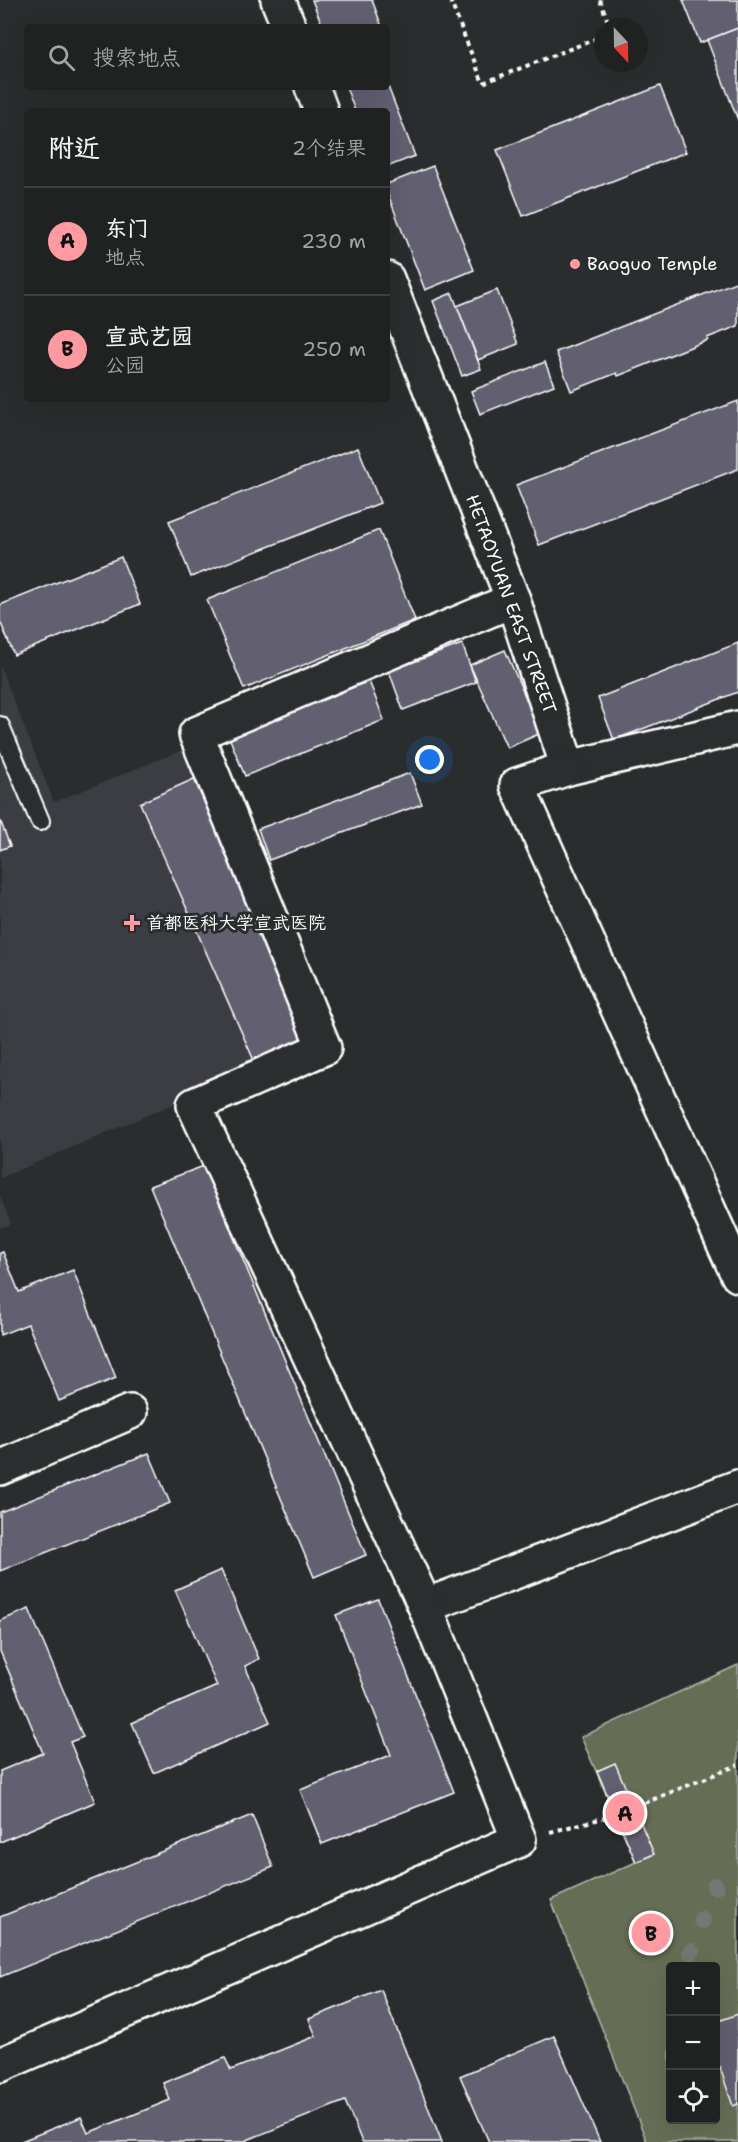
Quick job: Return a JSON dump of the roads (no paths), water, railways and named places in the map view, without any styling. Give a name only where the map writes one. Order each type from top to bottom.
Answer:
[{"type":"street","points":[[278,0],[288,24]]},
{"type":"street","points":[[313,90],[320,108]]},
{"type":"street","name":"HETAOYUAN EAST STREET","points":[[390,287],[513,600],[568,768]]},
{"type":"street","points":[[0,2065],[519,1840],[425,1606],[194,1104],[324,1048],[196,734],[513,600]]},
{"type":"street","points":[[738,728],[568,768],[517,785],[738,1275]]},
{"type":"street","points":[[0,1468],[130,1412]]},
{"type":"street","points":[[425,1606],[738,1487]]},
{"type":"lane","points":[[0,726],[40,821]]},
{"type":"place","name":"Baoguo Temple","points":[[575,264]]},
{"type":"place","name":"首都医科大学宣武医院","points":[[132,923]]},
{"type":"place","name":"东门","points":[[625,1813]]},
{"type":"place","name":"宣武艺园","points":[[651,1933]]}]
